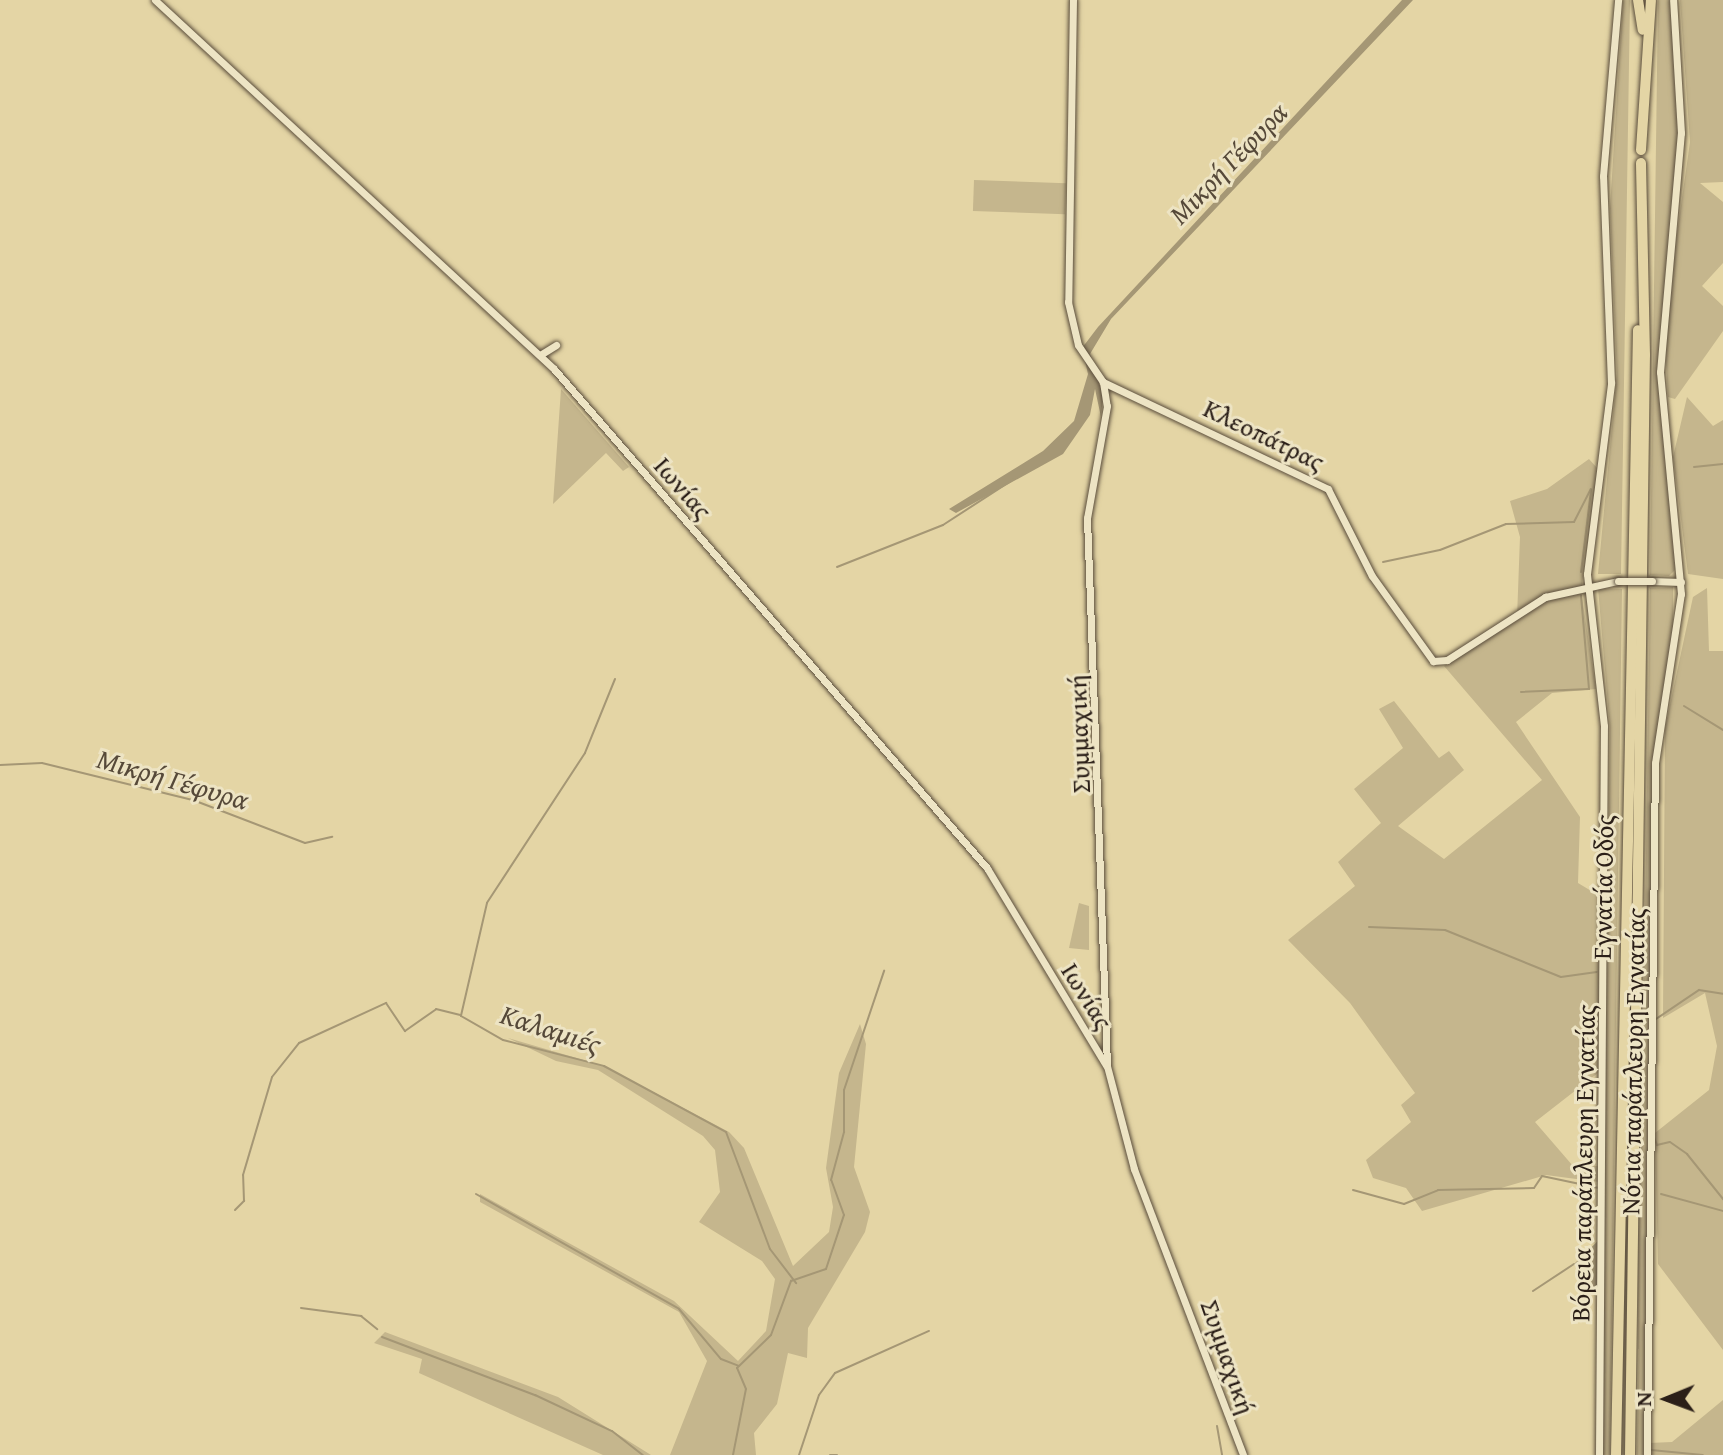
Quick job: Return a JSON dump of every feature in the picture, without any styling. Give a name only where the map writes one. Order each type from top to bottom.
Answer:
[{"type":"highway","points":[[1638,0],[1644,38]]},
{"type":"highway","points":[[1641,150],[1644,38],[1651,0]]},
{"type":"highway","name":"Εγνατία Οδός","points":[[1630,1455],[1641,163]]},
{"type":"highway","name":"Εγνατία Οδός","points":[[1616,1455],[1634,355],[1640,320]]},
{"type":"street","name":"Ιωνίας","points":[[155,0],[540,355],[987,868],[1107,1066]]},
{"type":"street","name":"Συμμαχική","points":[[1073,0],[1067,295],[1076,341],[1103,382],[1107,418],[1087,518],[1107,1066],[1134,1169],[1243,1455]]},
{"type":"street","name":"Βόρεια παράπλευρη Εγνατίας","points":[[1599,1455],[1604,726],[1588,584],[1611,383],[1603,176],[1618,0]]},
{"type":"street","name":"Νότια παράπλευρη Εγνατίας","points":[[1647,1455],[1655,763],[1681,582],[1660,372],[1681,133],[1673,0]]},
{"type":"street","points":[[540,355],[556,345]]},
{"type":"street","name":"Κλεοπάτρας","points":[[1103,382],[1328,489],[1368,570],[1431,660],[1447,660],[1540,599],[1588,584],[1681,582]]},
{"type":"street","points":[[1099,1052],[1108,1051]]},
{"type":"shaded area","points":[[1402,0],[1413,0],[1111,319],[1090,354],[1103,395],[1101,417],[1095,389],[1090,415],[1063,454],[956,513],[949,509],[1043,451],[1074,421],[1088,374],[1082,348],[1098,327]]},
{"type":"shaded area","points":[[1623,0],[1630,0],[1621,574],[1598,574],[1617,374],[1610,208]]},
{"type":"shaded area","points":[[1658,0],[1672,0],[1682,90],[1658,361],[1677,568],[1669,576],[1650,575]]},
{"type":"shaded area","points":[[1680,0],[1723,0],[1723,182],[1700,183],[1723,202],[1723,263],[1702,286],[1723,306],[1723,331],[1675,399],[1668,397],[1664,325],[1690,142]]},
{"type":"shaded area","points":[[974,180],[1066,183],[1065,214],[973,211]]},
{"type":"shaded area","points":[[1638,356],[1641,356],[1641,1349],[1638,1349]]},
{"type":"shaded area","points":[[561,389],[629,467],[623,471],[606,453],[553,504]]},
{"type":"shaded area","points":[[1687,397],[1713,426],[1723,420],[1723,579],[1688,574],[1673,457]]},
{"type":"shaded area","points":[[1589,459],[1598,469],[1581,591],[1596,689],[1552,693],[1516,722],[1580,817],[1578,883],[1598,895],[1603,1069],[1535,1122],[1573,1166],[1600,1166],[1599,1182],[1546,1175],[1422,1211],[1406,1188],[1373,1178],[1366,1160],[1411,1122],[1401,1105],[1415,1093],[1350,1003],[1288,940],[1355,886],[1338,862],[1381,823],[1354,789],[1403,748],[1379,709],[1394,701],[1439,758],[1449,751],[1464,770],[1398,826],[1444,859],[1542,780],[1444,666],[1517,618],[1520,537],[1510,501],[1547,489]]},
{"type":"shaded area","points":[[1673,587],[1673,634],[1653,777],[1644,1455],[1637,1455],[1650,588]]},
{"type":"shaded area","points":[[1598,588],[1622,589],[1610,1455],[1603,1455],[1603,1311],[1610,728]]},
{"type":"shaded area","points":[[1707,588],[1709,651],[1723,651],[1723,1350],[1658,1264],[1655,1133],[1709,1090],[1717,1046],[1705,993],[1663,1018],[1665,728],[1693,597]]},
{"type":"shaded area","points":[[1079,903],[1089,906],[1089,950],[1069,948]]},
{"type":"shaded area","points":[[860,1024],[866,1044],[854,1167],[870,1212],[865,1232],[808,1328],[807,1358],[788,1353],[777,1404],[754,1433],[756,1455],[670,1455],[707,1361],[679,1312],[480,1202],[480,1194],[674,1301],[738,1361],[766,1331],[775,1279],[762,1261],[699,1222],[720,1192],[715,1150],[703,1136],[598,1070],[556,1061],[508,1038],[604,1066],[729,1132],[744,1148],[793,1266],[829,1232],[833,1207],[826,1168],[839,1073]]},
{"type":"shaded area","points":[[1601,1238],[1596,1292],[1585,1269],[1574,1264]]},
{"type":"shaded area","points":[[385,1332],[558,1397],[651,1455],[603,1455],[419,1373],[422,1359],[374,1343]]},
{"type":"shaded area","points":[[1723,1400],[1723,1455],[1650,1455],[1649,1443],[1672,1442]]},
{"type":"waterway","points":[[1694,467],[1723,464]]},
{"type":"waterway","points":[[837,567],[943,525],[1017,477]]},
{"type":"waterway","points":[[1383,562],[1440,550],[1506,524],[1574,522],[1591,489]]},
{"type":"waterway","points":[[1581,572],[1591,490]]},
{"type":"waterway","points":[[1521,692],[1589,689],[1581,595]]},
{"type":"waterway","name":"Καλαμιές","points":[[615,679],[585,753],[487,903],[461,1016],[503,1040],[604,1066],[726,1132],[770,1249],[796,1283]]},
{"type":"waterway","points":[[1684,706],[1723,730]]},
{"type":"waterway","name":"Μικρή Γέφυρα","points":[[0,765],[42,763],[193,800],[305,843],[332,837]]},
{"type":"waterway","points":[[1369,927],[1445,930],[1561,977],[1597,972]]},
{"type":"waterway","name":"Καλαμιές","points":[[733,1455],[746,1389],[737,1368],[771,1335],[791,1281],[826,1269],[844,1215],[831,1180],[844,1132],[844,1090],[884,971]]},
{"type":"waterway","points":[[1656,1019],[1699,990],[1723,994]]},
{"type":"waterway","points":[[235,1210],[244,1201],[243,1175],[272,1077],[299,1043],[386,1003],[405,1031],[436,1009],[460,1015]]},
{"type":"waterway","points":[[1653,1135],[1657,1145],[1670,1142],[1687,1154],[1723,1199]]},
{"type":"waterway","points":[[1353,1190],[1404,1204],[1438,1190],[1534,1188],[1542,1176],[1599,1188]]},
{"type":"waterway","points":[[476,1194],[679,1309],[721,1359],[739,1366]]},
{"type":"waterway","points":[[1661,1194],[1723,1211]]},
{"type":"waterway","points":[[1533,1291],[1574,1264]]},
{"type":"waterway","name":"Καλαμιές","points":[[301,1308],[361,1316],[377,1329]]},
{"type":"waterway","points":[[799,1455],[819,1395],[835,1373],[929,1331]]},
{"type":"waterway","name":"Καλαμιές","points":[[382,1337],[535,1395],[612,1431],[643,1455]]},
{"type":"waterway","points":[[1217,1426],[1222,1455]]},
{"type":"waterway","points":[[1651,1450],[1703,1455]]},
{"type":"waterway","points":[[830,1455],[837,1455]]}]
